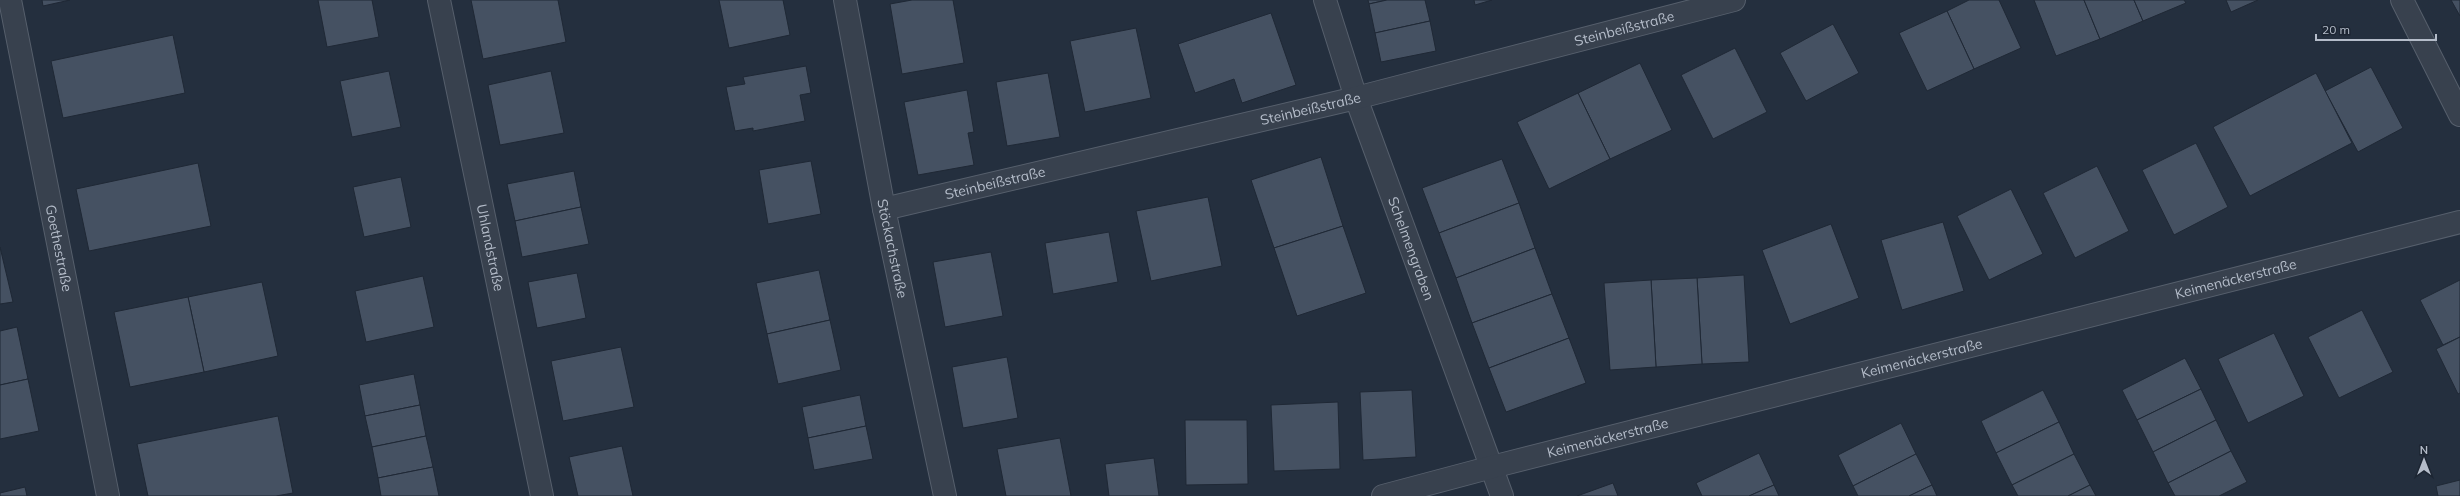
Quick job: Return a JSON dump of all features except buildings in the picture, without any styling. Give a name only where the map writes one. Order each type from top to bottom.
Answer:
[{"type":"street","name":"Goethestraße","points":[[10,0],[108,496]]},
{"type":"street","name":"Uhlandstraße","points":[[438,0],[542,496]]},
{"type":"street","name":"Stöckachstraße","points":[[844,0],[884,209],[945,496]]},
{"type":"street","name":"Schelmengraben","points":[[1325,0],[1356,98],[1502,496]]},
{"type":"street","name":"Steinbeißstraße","points":[[884,209],[1356,98],[1709,3],[1734,0]]},
{"type":"street","points":[[2402,0],[2460,115]]},
{"type":"street","name":"Keimenäckerstraße","points":[[1383,496],[1492,466],[2460,222]]}]
